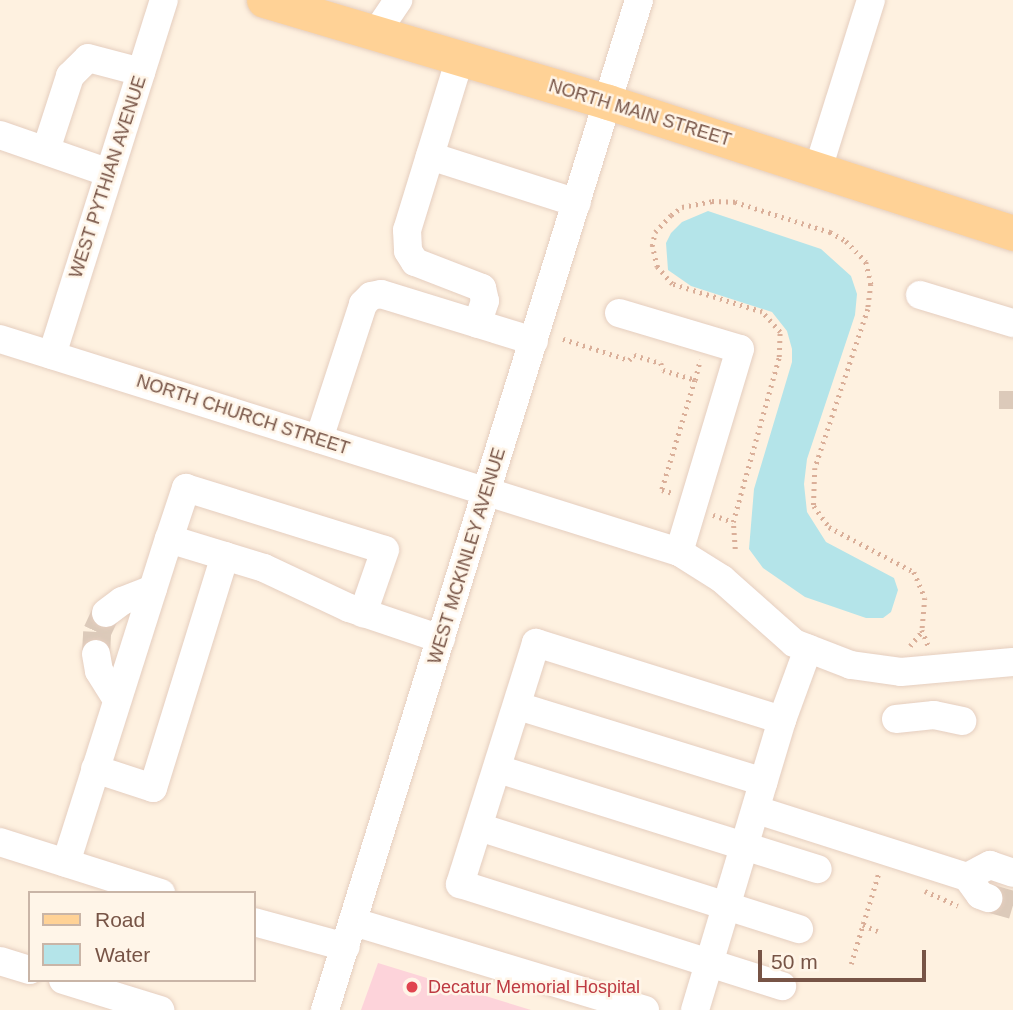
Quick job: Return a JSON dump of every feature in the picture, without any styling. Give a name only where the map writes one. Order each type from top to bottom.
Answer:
[{"type":"main road","name":"NORTH MAIN STREET","points":[[264,0],[608,102],[1013,233]]},
{"type":"street","name":"WEST PYTHIAN AVENUE","points":[[52,355],[164,0]]},
{"type":"street","points":[[376,33],[398,0]]},
{"type":"street","name":"WEST MCKINLEY AVENUE","points":[[325,1010],[639,0]]},
{"type":"street","points":[[818,169],[871,0]]},
{"type":"street","points":[[46,150],[70,76],[88,58],[141,72]]},
{"type":"street","points":[[460,58],[407,230],[408,251],[415,262],[482,288],[485,301],[477,324]]},
{"type":"street","points":[[0,135],[109,173]]},
{"type":"street","points":[[430,156],[577,203]]},
{"type":"street","points":[[319,439],[363,304],[371,296],[381,294],[534,341]]},
{"type":"street","points":[[920,295],[1013,323]]},
{"type":"street","points":[[619,313],[740,349],[680,552]]},
{"type":"street","name":"NORTH CHURCH STREET","points":[[0,339],[680,552],[705,565],[777,630],[808,649],[885,671],[1013,662]]},
{"type":"street","points":[[66,863],[186,488],[385,550],[363,613]]},
{"type":"street","points":[[169,539],[225,556],[363,613],[441,639]]},
{"type":"street","points":[[95,769],[153,788],[225,556]]},
{"type":"street","points":[[106,613],[153,589]]},
{"type":"street","points":[[782,720],[536,643],[460,884],[782,986]]},
{"type":"street","points":[[695,1010],[782,720],[808,649]]},
{"type":"street","points":[[96,654],[99,671],[117,700]]},
{"type":"street","points":[[518,706],[764,782]]},
{"type":"street","points":[[896,719],[934,715],[962,721]]},
{"type":"street","points":[[498,769],[818,869]]},
{"type":"street","points":[[757,810],[967,877],[979,895],[988,898]]},
{"type":"street","points":[[479,827],[799,929]]},
{"type":"street","points":[[0,842],[155,891]]},
{"type":"street","points":[[967,877],[990,866],[1013,873]]},
{"type":"street","points":[[256,922],[350,934],[645,1010]]},
{"type":"street","points":[[69,982],[160,1010]]},
{"type":"path","points":[[734,549],[733,522],[779,357],[780,332],[762,312],[672,284],[657,267],[652,246],[655,232],[677,211],[712,201],[735,202],[830,232],[846,241],[866,262],[871,284],[868,309],[815,468],[814,506],[838,533],[914,572],[925,598],[922,630],[916,640]]},
{"type":"path","points":[[564,339],[628,360],[634,355],[661,363],[663,370],[695,380]]},
{"type":"path","points":[[662,490],[701,356]]},
{"type":"path","points":[[709,514],[733,522]]},
{"type":"path","points":[[922,630],[929,646],[940,653]]},
{"type":"path","points":[[852,964],[880,868]]},
{"type":"path","points":[[863,925],[878,931]]},
{"type":"shaded area","name":"Decatur Memorial Hospital","points":[[378,963],[531,1010],[361,1010]]},
{"type":"water","points":[[708,211],[821,249],[851,276],[857,294],[855,315],[807,459],[804,484],[807,512],[826,542],[894,578],[898,590],[891,612],[883,618],[866,618],[805,597],[763,568],[749,549],[754,489],[792,362],[792,349],[787,331],[772,312],[691,286],[668,270],[666,243],[671,233],[682,222]]},
{"type":"tunnel","points":[[1013,391],[1013,409]]},
{"type":"tunnel","points":[[96,654],[97,632],[106,613]]},
{"type":"tunnel","points":[[988,898],[1013,905]]},
{"type":"place","name":"Decatur Memorial Hospital","points":[[412,987]]}]
